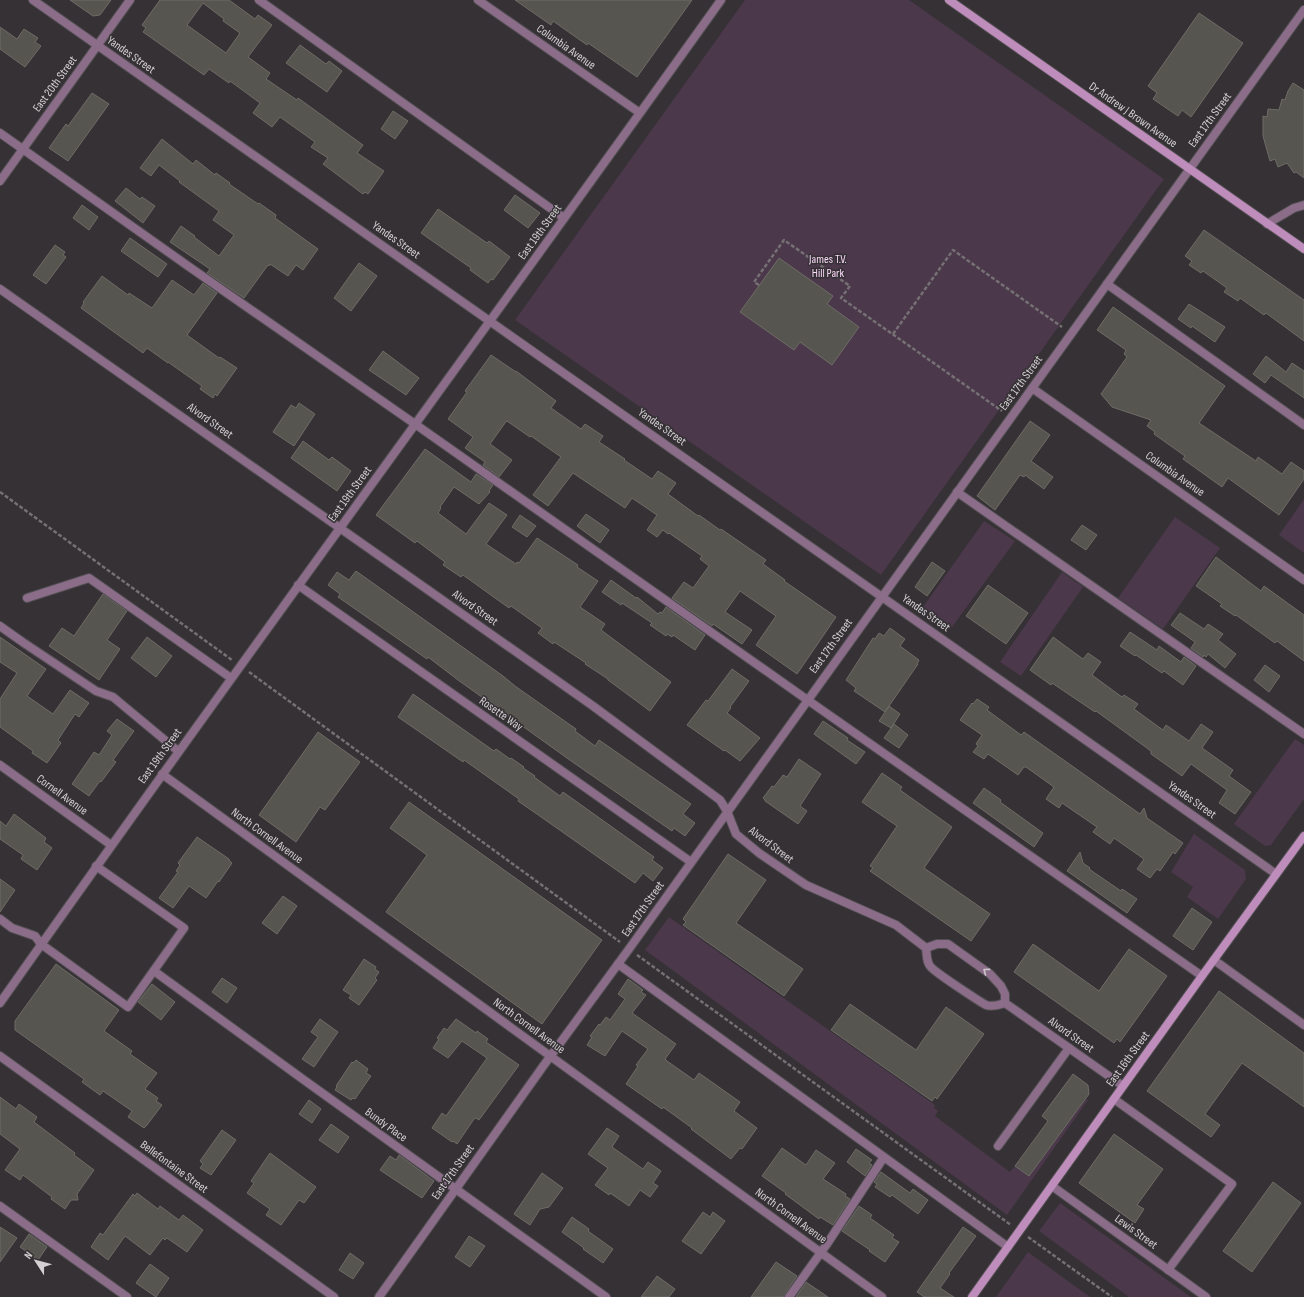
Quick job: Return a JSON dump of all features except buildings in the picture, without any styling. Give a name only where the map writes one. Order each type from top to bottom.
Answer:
[{"type":"main road","name":"Dr Andrew J Brown Avenue","points":[[949,0],[1304,249]]},
{"type":"main road","name":"East 16th Street","points":[[972,1297],[1202,976],[1276,874],[1303,840]]},
{"type":"street","name":"Yandes Street","points":[[33,0],[1276,874]]},
{"type":"street","name":"East 20th Street","points":[[0,181],[130,0]]},
{"type":"street","points":[[259,0],[564,218]]},
{"type":"street","name":"Columbia Avenue","points":[[478,0],[640,113]]},
{"type":"street","name":"East 19th Street","points":[[0,1003],[178,751],[491,321],[721,0]]},
{"type":"street","name":"East 17th Street","points":[[379,1297],[550,1056],[618,964],[1304,10]]},
{"type":"street","points":[[0,133],[1202,976]]},
{"type":"street","points":[[1267,224],[1294,208],[1304,205]]},
{"type":"street","points":[[1107,284],[1304,426]]},
{"type":"street","name":"Alvord Street","points":[[0,289],[593,706],[720,800],[727,811],[736,834],[759,853],[806,885],[896,925],[926,948]]},
{"type":"street","name":"Columbia Avenue","points":[[1032,388],[1304,580]]},
{"type":"street","points":[[957,492],[1304,734]]},
{"type":"street","points":[[27,598],[89,578],[231,678]]},
{"type":"street","name":"Rosette Way","points":[[298,585],[691,862]]},
{"type":"street","points":[[0,626],[96,691],[113,697],[178,751]]},
{"type":"street","name":"Cornell Avenue","points":[[0,765],[111,845]]},
{"type":"street","name":"North Cornell Avenue","points":[[162,774],[882,1297]]},
{"type":"street","points":[[0,919],[12,928],[35,936],[42,944],[128,1007],[184,928],[96,866]]},
{"type":"street","points":[[937,944],[948,944],[990,974],[1001,986],[1005,994],[1004,1003],[996,1006],[988,1005],[947,979],[930,966],[926,948],[937,944]]},
{"type":"street","points":[[1214,960],[1304,1025]]},
{"type":"street","points":[[618,964],[1008,1247]]},
{"type":"street","name":"Bundy Place","points":[[154,971],[606,1297]]},
{"type":"street","name":"Alvord Street","points":[[1004,1003],[1123,1086]]},
{"type":"street","points":[[998,1146],[1069,1048]]},
{"type":"street","name":"Bellefontaine Street","points":[[0,1056],[334,1297]]},
{"type":"street","points":[[1114,1099],[1232,1184],[1168,1270]]},
{"type":"street","points":[[789,1297],[821,1252],[884,1157]]},
{"type":"street","name":"Lewis Street","points":[[1052,1186],[1206,1297]]},
{"type":"street","points":[[0,1206],[127,1297]]},
{"type":"path","points":[[759,285],[754,282],[784,240],[850,286],[841,298],[1002,412]]},
{"type":"path","points":[[893,334],[953,250],[1063,327]]},
{"type":"path","points":[[0,492],[230,658]]},
{"type":"path","points":[[249,672],[616,939]]},
{"type":"path","points":[[638,955],[1005,1220]]},
{"type":"path","points":[[1033,1240],[1112,1297]]},
{"type":"green space","name":"James T.V. Hill Park","points":[[745,0],[909,0],[1164,179],[881,575],[515,320]]},
{"type":"green space","points":[[1304,499],[1304,553],[1279,535]]},
{"type":"green space","points":[[1175,517],[1220,548],[1163,629],[1118,598]]},
{"type":"green space","points":[[984,521],[1015,541],[952,627],[923,607]]},
{"type":"green space","points":[[1062,572],[1083,587],[1021,676],[1000,662]]},
{"type":"green space","points":[[1295,739],[1304,745],[1304,799],[1271,845],[1265,846],[1234,824]]},
{"type":"green space","points":[[1194,834],[1245,870],[1246,879],[1218,919],[1187,897],[1193,887],[1171,872]]},
{"type":"green space","points":[[669,917],[935,1105],[934,1108],[938,1111],[935,1116],[1010,1172],[1015,1166],[1029,1176],[1086,1099],[1088,1100],[1007,1215],[645,950]]},
{"type":"green space","points":[[1060,1203],[1191,1297],[1129,1297],[1039,1231]]},
{"type":"green space","points":[[1028,1252],[1090,1297],[996,1297]]}]
